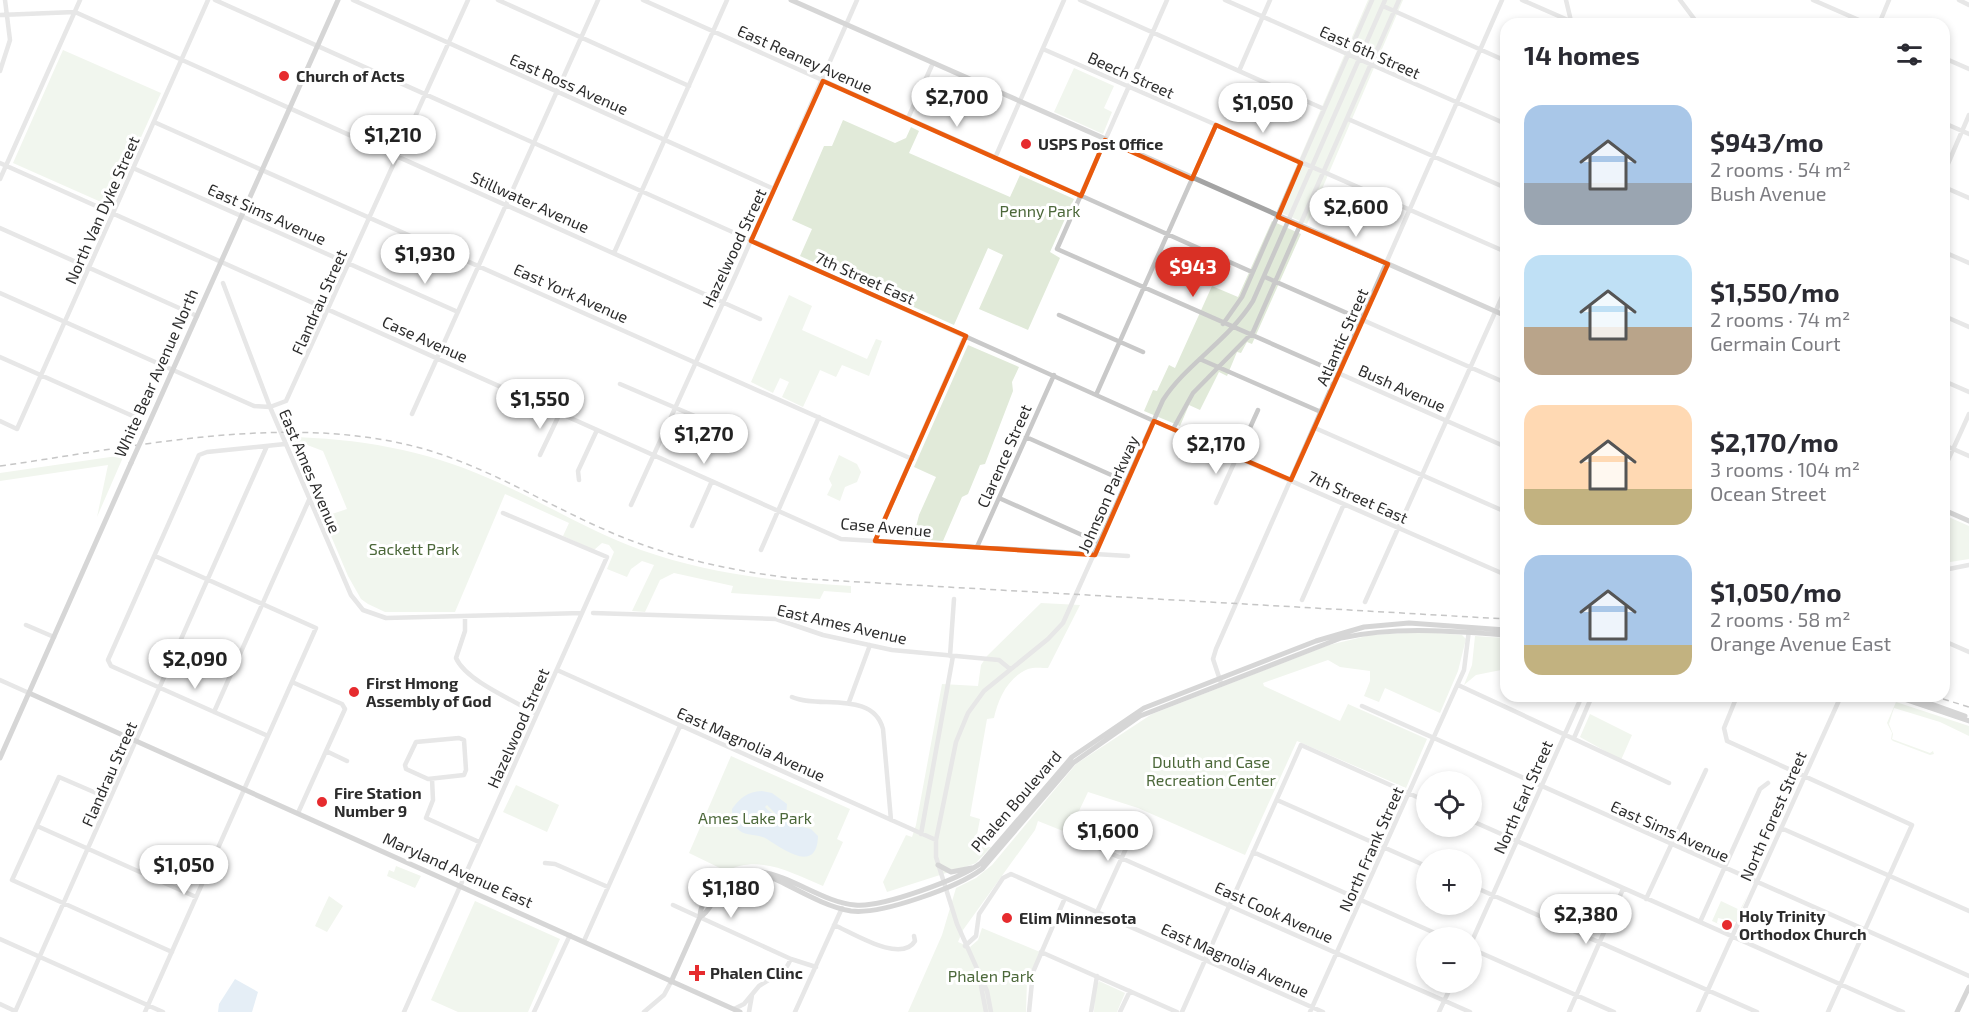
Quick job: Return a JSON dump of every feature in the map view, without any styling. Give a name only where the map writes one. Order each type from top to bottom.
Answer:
[{"type":"main road","name":"White Bear Avenue North","points":[[0,758],[3,746],[29,693],[338,0]]},
{"type":"main road","points":[[791,0],[1278,217],[1500,313]]},
{"type":"main road","points":[[1950,513],[1969,521]]},
{"type":"main road","name":"Phalen Boulevard","points":[[671,982],[700,917],[724,890],[737,882],[762,877],[775,879],[860,911],[881,908],[945,889],[971,877],[992,860],[1082,755],[1140,716],[1316,641],[1364,627],[1409,624],[1500,634]]},
{"type":"main road","name":"Phalen Boulevard","points":[[1468,630],[1500,630]]},
{"type":"main road","name":"Phalen Boulevard","points":[[842,906],[866,905],[965,874],[990,854],[1080,750],[1144,708],[1220,681]]},
{"type":"main road","name":"Maryland Avenue East","points":[[29,693],[740,1012]]},
{"type":"main road","points":[[1914,702],[1969,719]]},
{"type":"main road","points":[[1925,702],[1969,719]]},
{"type":"main road","points":[[938,865],[947,871],[955,872],[973,867],[990,854]]},
{"type":"main road","points":[[1957,1012],[1969,987]]},
{"type":"street","points":[[0,71],[9,48],[8,14],[5,0]]},
{"type":"street","points":[[0,179],[80,0]]},
{"type":"street","name":"North Van Dyke Street","points":[[0,421],[17,429],[208,0]]},
{"type":"street","name":"7th Street East","points":[[215,0],[965,336],[1011,353],[1154,421],[1500,572]]},
{"type":"street","name":"East Ross Avenue","points":[[353,0],[774,189]]},
{"type":"street","name":"Flandrau Street","points":[[270,407],[290,397],[468,0]]},
{"type":"street","points":[[498,0],[689,86]]},
{"type":"street","points":[[412,414],[598,0]]},
{"type":"street","name":"East Reaney Avenue","points":[[643,0],[1252,272]]},
{"type":"street","points":[[614,254],[727,0]]},
{"type":"street","name":"Hazelwood Street","points":[[631,505],[823,81],[857,0]]},
{"type":"street","points":[[995,158],[1064,0]]},
{"type":"street","points":[[1080,0],[1324,109]]},
{"type":"street","points":[[1081,196],[1167,0]]},
{"type":"street","name":"East 6th Street","points":[[1225,0],[1500,122]]},
{"type":"street","points":[[1239,70],[1270,0]]},
{"type":"street","name":"Johnson Parkway","points":[[991,1012],[987,991],[965,946],[938,865],[936,840],[956,742],[964,720],[984,691],[1048,639],[1063,623],[1154,421],[1172,388],[1233,328],[1253,301],[1290,222],[1385,0]]},
{"type":"street","points":[[1173,429],[1186,401],[1253,332],[1325,173],[1399,0]]},
{"type":"street","name":"Atlantic Street","points":[[1220,681],[1215,669],[1214,652],[1388,264],[1482,51],[1502,0]]},
{"type":"street","points":[[1522,0],[1560,18]]},
{"type":"street","points":[[1566,0],[1570,18]]},
{"type":"street","points":[[1680,0],[1694,18]]},
{"type":"street","points":[[1882,18],[1889,0]]},
{"type":"street","points":[[1959,0],[1969,4]]},
{"type":"street","points":[[1222,324],[1235,309],[1278,217],[1370,1]]},
{"type":"street","points":[[1816,1],[1854,18]]},
{"type":"street","points":[[1383,6],[1500,58]]},
{"type":"street","points":[[0,15],[75,12]]},
{"type":"street","name":"Stillwater Avenue","points":[[75,12],[760,319]]},
{"type":"street","name":"Beech Street","points":[[1043,49],[1500,249]]},
{"type":"street","points":[[1950,61],[1969,69]]},
{"type":"street","points":[[908,118],[933,63]]},
{"type":"street","points":[[1950,159],[1969,116]]},
{"type":"street","points":[[1348,119],[1500,185]]},
{"type":"street","name":"East York Avenue","points":[[154,122],[912,459]]},
{"type":"street","points":[[1096,395],[1216,125]]},
{"type":"street","points":[[1950,126],[1969,134]]},
{"type":"street","name":"Case Avenue","points":[[0,163],[841,539],[1128,556]]},
{"type":"street","name":"East Sims Avenue","points":[[133,168],[458,312]]},
{"type":"street","points":[[1950,190],[1969,198]]},
{"type":"street","name":"Bush Avenue","points":[[1081,196],[1058,249],[1222,324],[1500,444]]},
{"type":"street","points":[[0,228],[197,316]]},
{"type":"street","points":[[1950,255],[1969,263]]},
{"type":"street","points":[[1264,277],[1500,380]]},
{"type":"street","points":[[223,283],[270,407]]},
{"type":"street","name":"East Ames Avenue","points":[[0,292],[254,406],[270,407],[351,595],[363,610],[386,618],[582,613]]},
{"type":"street","points":[[1365,602],[1500,302]]},
{"type":"street","points":[[1059,315],[1143,352]]},
{"type":"street","points":[[1950,319],[1969,327]]},
{"type":"street","points":[[875,541],[965,336]]},
{"type":"street","points":[[0,357],[135,417]]},
{"type":"street","points":[[1202,360],[1321,412]]},
{"type":"street","name":"Clarence Street","points":[[977,547],[1054,375]]},
{"type":"street","points":[[620,384],[725,429]]},
{"type":"street","points":[[1950,384],[1969,392]]},
{"type":"street","points":[[1216,503],[1258,410]]},
{"type":"street","points":[[540,455],[560,413]]},
{"type":"street","points":[[1950,456],[1969,414]]},
{"type":"street","points":[[761,550],[819,417]]},
{"type":"street","points":[[1315,428],[1500,509]]},
{"type":"street","points":[[579,480],[578,471],[597,430]]},
{"type":"street","points":[[1026,437],[1127,482]]},
{"type":"street","points":[[268,736],[109,663],[199,455],[207,452],[285,444]]},
{"type":"street","name":"Flandrau Street","points":[[16,1012],[267,446]]},
{"type":"street","points":[[1950,448],[1969,456]]},
{"type":"street","points":[[692,526],[712,481]]},
{"type":"street","points":[[999,498],[1100,543]]},
{"type":"street","points":[[214,712],[309,500]]},
{"type":"street","points":[[1302,600],[1344,504]]},
{"type":"street","name":"Hazelwood Street","points":[[404,1012],[607,557],[503,513]]},
{"type":"street","points":[[145,1012],[316,628],[155,556]]},
{"type":"street","points":[[1950,569],[1969,565]]},
{"type":"street","points":[[921,834],[952,656],[954,599]]},
{"type":"street","name":"East Ames Avenue","points":[[593,613],[776,619],[823,635],[870,645],[1001,661],[1010,669]]},
{"type":"street","points":[[465,617],[465,631],[456,658],[462,668],[497,694],[537,714]]},
{"type":"street","points":[[26,625],[54,637]]},
{"type":"street","name":"North Frank Street","points":[[1311,1010],[1458,685],[1464,670],[1468,630]]},
{"type":"street","points":[[1950,643],[1969,652]]},
{"type":"street","points":[[849,702],[870,645]]},
{"type":"street","name":"East Magnolia Avenue","points":[[556,670],[936,840]]},
{"type":"street","name":"Maryland Avenue East","points":[[0,680],[29,693]]},
{"type":"street","points":[[292,682],[345,707],[298,813]]},
{"type":"street","points":[[1458,685],[1669,783]]},
{"type":"street","points":[[792,697],[802,702],[849,702],[872,712],[881,722],[891,820]]},
{"type":"street","name":"North Earl Street","points":[[1478,927],[1579,702]]},
{"type":"street","points":[[1574,738],[1589,702]]},
{"type":"street","points":[[1735,702],[1724,728],[1727,741],[1912,825],[1828,1012]]},
{"type":"street","name":"North Forest Street","points":[[1698,1012],[1837,702]]},
{"type":"street","name":"East Sims Avenue","points":[[1362,706],[1969,976]]},
{"type":"street","points":[[584,941],[680,726]]},
{"type":"street","points":[[462,739],[465,774],[432,779],[405,767],[415,744],[423,741],[462,739]]},
{"type":"street","points":[[1182,1012],[1301,745],[1416,796]]},
{"type":"street","points":[[326,751],[347,761]]},
{"type":"street","points":[[1646,899],[1706,770]]},
{"type":"street","points":[[110,799],[59,777],[12,880],[172,952]]},
{"type":"street","points":[[432,779],[433,800],[426,818],[479,842]]},
{"type":"street","points":[[1700,922],[1760,789],[1768,783]]},
{"type":"street","points":[[1277,800],[1416,862]]},
{"type":"street","points":[[1097,912],[1139,820]]},
{"type":"street","points":[[1482,825],[1903,1012]]},
{"type":"street","points":[[37,826],[196,897]]},
{"type":"street","points":[[1781,828],[1969,911]]},
{"type":"street","name":"East Cook Avenue","points":[[1069,835],[1470,1012]]},
{"type":"street","points":[[1253,852],[1421,927]]},
{"type":"street","points":[[545,863],[555,864],[608,887]]},
{"type":"street","name":"East Magnolia Avenue","points":[[965,946],[975,938],[979,914],[1005,876],[1011,874],[1311,1010],[1323,1012]]},
{"type":"street","points":[[1569,1012],[1623,889]]},
{"type":"street","points":[[1482,891],[1757,1012]]},
{"type":"street","points":[[1029,1012],[1030,981],[1065,898]]},
{"type":"street","points":[[673,905],[791,959],[816,967]]},
{"type":"street","points":[[795,1012],[842,906]]},
{"type":"street","points":[[834,925],[897,951],[911,947],[915,941],[914,936]]},
{"type":"street","points":[[534,1012],[570,935]]},
{"type":"street","points":[[0,939],[163,1012]]},
{"type":"street","points":[[1041,952],[1177,1012]]},
{"type":"street","points":[[1482,953],[1614,1012]]},
{"type":"street","points":[[732,1010],[742,1006],[759,986],[785,970],[791,959]]},
{"type":"street","name":"Johnson Parkway","points":[[976,969],[986,1012]]},
{"type":"street","points":[[1091,1012],[1096,976]]},
{"type":"street","points":[[644,1012],[652,1010],[671,982]]},
{"type":"street","points":[[1120,1012],[1130,991]]},
{"type":"street","points":[[1440,1012],[1448,993]]},
{"type":"street","points":[[749,1012],[752,995]]},
{"type":"street","points":[[0,1004],[16,1012]]},
{"type":"highlighted area","points":[[823,81],[1081,196],[1105,140],[1192,179],[1216,125],[1301,163],[1278,217],[1388,264],[1291,480],[1154,421],[1095,555],[875,541],[966,336],[751,241]]},
{"type":"green space","points":[[1368,0],[1403,0],[1307,224],[1277,211]]},
{"type":"green space","points":[[63,50],[161,93],[110,206],[13,163]]},
{"type":"green space","points":[[1074,68],[1114,86],[1104,108],[1112,112],[1103,134],[1054,112]]},
{"type":"green space","name":"Penny Park","points":[[843,120],[895,143],[906,138],[911,127],[919,131],[909,153],[1010,197],[1020,175],[1074,199],[1050,252],[1060,258],[1028,330],[979,309],[1003,255],[988,248],[954,325],[800,256],[812,229],[792,220],[824,146],[832,146]]},
{"type":"green space","points":[[1272,221],[1301,234],[1252,344],[1247,342],[1241,353],[1237,352],[1227,376],[1219,372],[1200,410],[1189,405],[1180,426],[1144,411],[1153,390],[1157,391],[1169,365],[1175,368],[1212,286],[1238,297]]},
{"type":"green space","points":[[789,295],[812,306],[802,330],[867,359],[876,339],[882,341],[869,376],[842,365],[836,377],[820,370],[803,407],[782,397],[789,382],[780,378],[773,393],[751,382]]},
{"type":"green space","points":[[968,345],[1019,367],[1012,382],[1013,391],[985,464],[980,465],[968,494],[962,497],[943,541],[913,539],[919,515],[936,477],[914,467]]},
{"type":"green space","name":"Sackett Park","points":[[288,437],[365,443],[415,453],[488,478],[602,534],[641,550],[693,565],[745,576],[851,586],[851,593],[824,591],[820,599],[731,593],[733,586],[674,573],[660,580],[645,612],[632,611],[654,565],[642,561],[631,569],[627,577],[607,569],[614,552],[609,545],[602,543],[594,550],[563,536],[569,523],[505,494],[455,612],[385,612],[361,599],[348,576],[323,517],[347,509],[323,451],[302,443],[292,447]]},
{"type":"green space","points":[[124,455],[97,517],[108,465],[0,481],[0,473]]},
{"type":"green space","points":[[839,455],[857,464],[861,472],[857,482],[845,487],[840,501],[827,495],[832,485],[829,479]]},
{"type":"green space","points":[[1950,518],[1969,526],[1969,559],[1950,562]]},
{"type":"green space","points":[[1041,603],[1080,605],[1048,668],[1030,668],[1015,677],[1001,696],[994,718],[987,719],[970,816],[980,819],[975,845],[991,847],[976,863],[887,892],[883,882],[906,835],[912,837],[916,825],[942,684],[978,686],[981,665],[987,656]]},
{"type":"green space","points":[[1425,632],[1462,635],[1466,639],[1458,671],[1440,713],[1385,688],[1379,702],[1364,696],[1370,681],[1370,671],[1340,667],[1328,660],[1263,683],[1264,686],[1340,721],[1348,704],[1427,739],[1406,788],[1297,741],[1245,855],[1138,808],[1088,792],[1070,830],[1063,831],[1038,821],[1035,830],[963,930],[958,942],[970,947],[978,940],[982,928],[1040,952],[1027,980],[1026,1012],[908,1012],[942,935],[956,888],[976,878],[992,865],[1076,764],[1152,714],[1329,645],[1371,635]]},
{"type":"green space","points":[[1475,636],[1500,638],[1500,670],[1476,675],[1464,685],[1472,665]]},
{"type":"green space","points":[[1896,702],[1969,726],[1969,736],[1940,722],[1894,708],[1889,724],[1893,734],[1892,739],[1930,753],[1933,751],[1934,754],[1930,755],[1893,741],[1891,739],[1892,733],[1887,723]]},
{"type":"green space","points":[[1590,714],[1632,735],[1621,760],[1580,737]]},
{"type":"green space","name":"Ames Lake Park","points":[[731,756],[850,809],[837,839],[843,842],[823,886],[776,867],[751,864],[726,871],[689,853]]},
{"type":"green space","points":[[516,785],[559,805],[547,832],[503,812]]},
{"type":"green space","points":[[396,866],[421,876],[415,888],[387,876],[389,870],[394,872]]},
{"type":"green space","points":[[1748,894],[1736,922],[1718,918],[1717,923],[1727,928],[1712,921],[1721,901],[1740,910]]},
{"type":"green space","points":[[329,896],[343,906],[327,932],[315,926]]},
{"type":"green space","points":[[475,901],[560,939],[528,1012],[458,1012],[431,1000]]},
{"type":"green space","points":[[1099,981],[1125,993],[1117,1012],[1094,1012],[1095,991]]},
{"type":"water","points":[[762,791],[772,793],[787,804],[786,816],[776,814],[767,805],[765,807],[768,810],[789,824],[811,829],[818,836],[812,854],[806,857],[798,856],[764,837],[746,834],[736,827],[732,809],[745,796]]},
{"type":"water","points":[[235,979],[258,992],[252,1012],[218,1012],[219,1004]]},
{"type":"railway","points":[[0,466],[212,436],[320,433],[373,438],[424,449],[472,466],[610,532],[654,549],[721,567],[767,575],[1500,619]]},
{"type":"railway","points":[[1950,701],[1969,707]]},
{"type":"place","name":"Church of Acts","points":[[284,76]]},
{"type":"place","name":"USPS Post Office","points":[[1026,144]]},
{"type":"place","name":"First Hmong Assembly of God","points":[[354,692]]},
{"type":"place","name":"Fire Station Number 9","points":[[322,802]]},
{"type":"place","name":"Elim Minnesota","points":[[1007,918]]},
{"type":"place","name":"Holy Trinity Orthodox Church","points":[[1727,925]]},
{"type":"place","name":"Phalen Clinc","points":[[697,973]]},
{"type":"park label","name":"Duluth and Case Recreation Center","points":[[1211,771]]},
{"type":"park label","name":"Phalen Park","points":[[991,976]]}]
